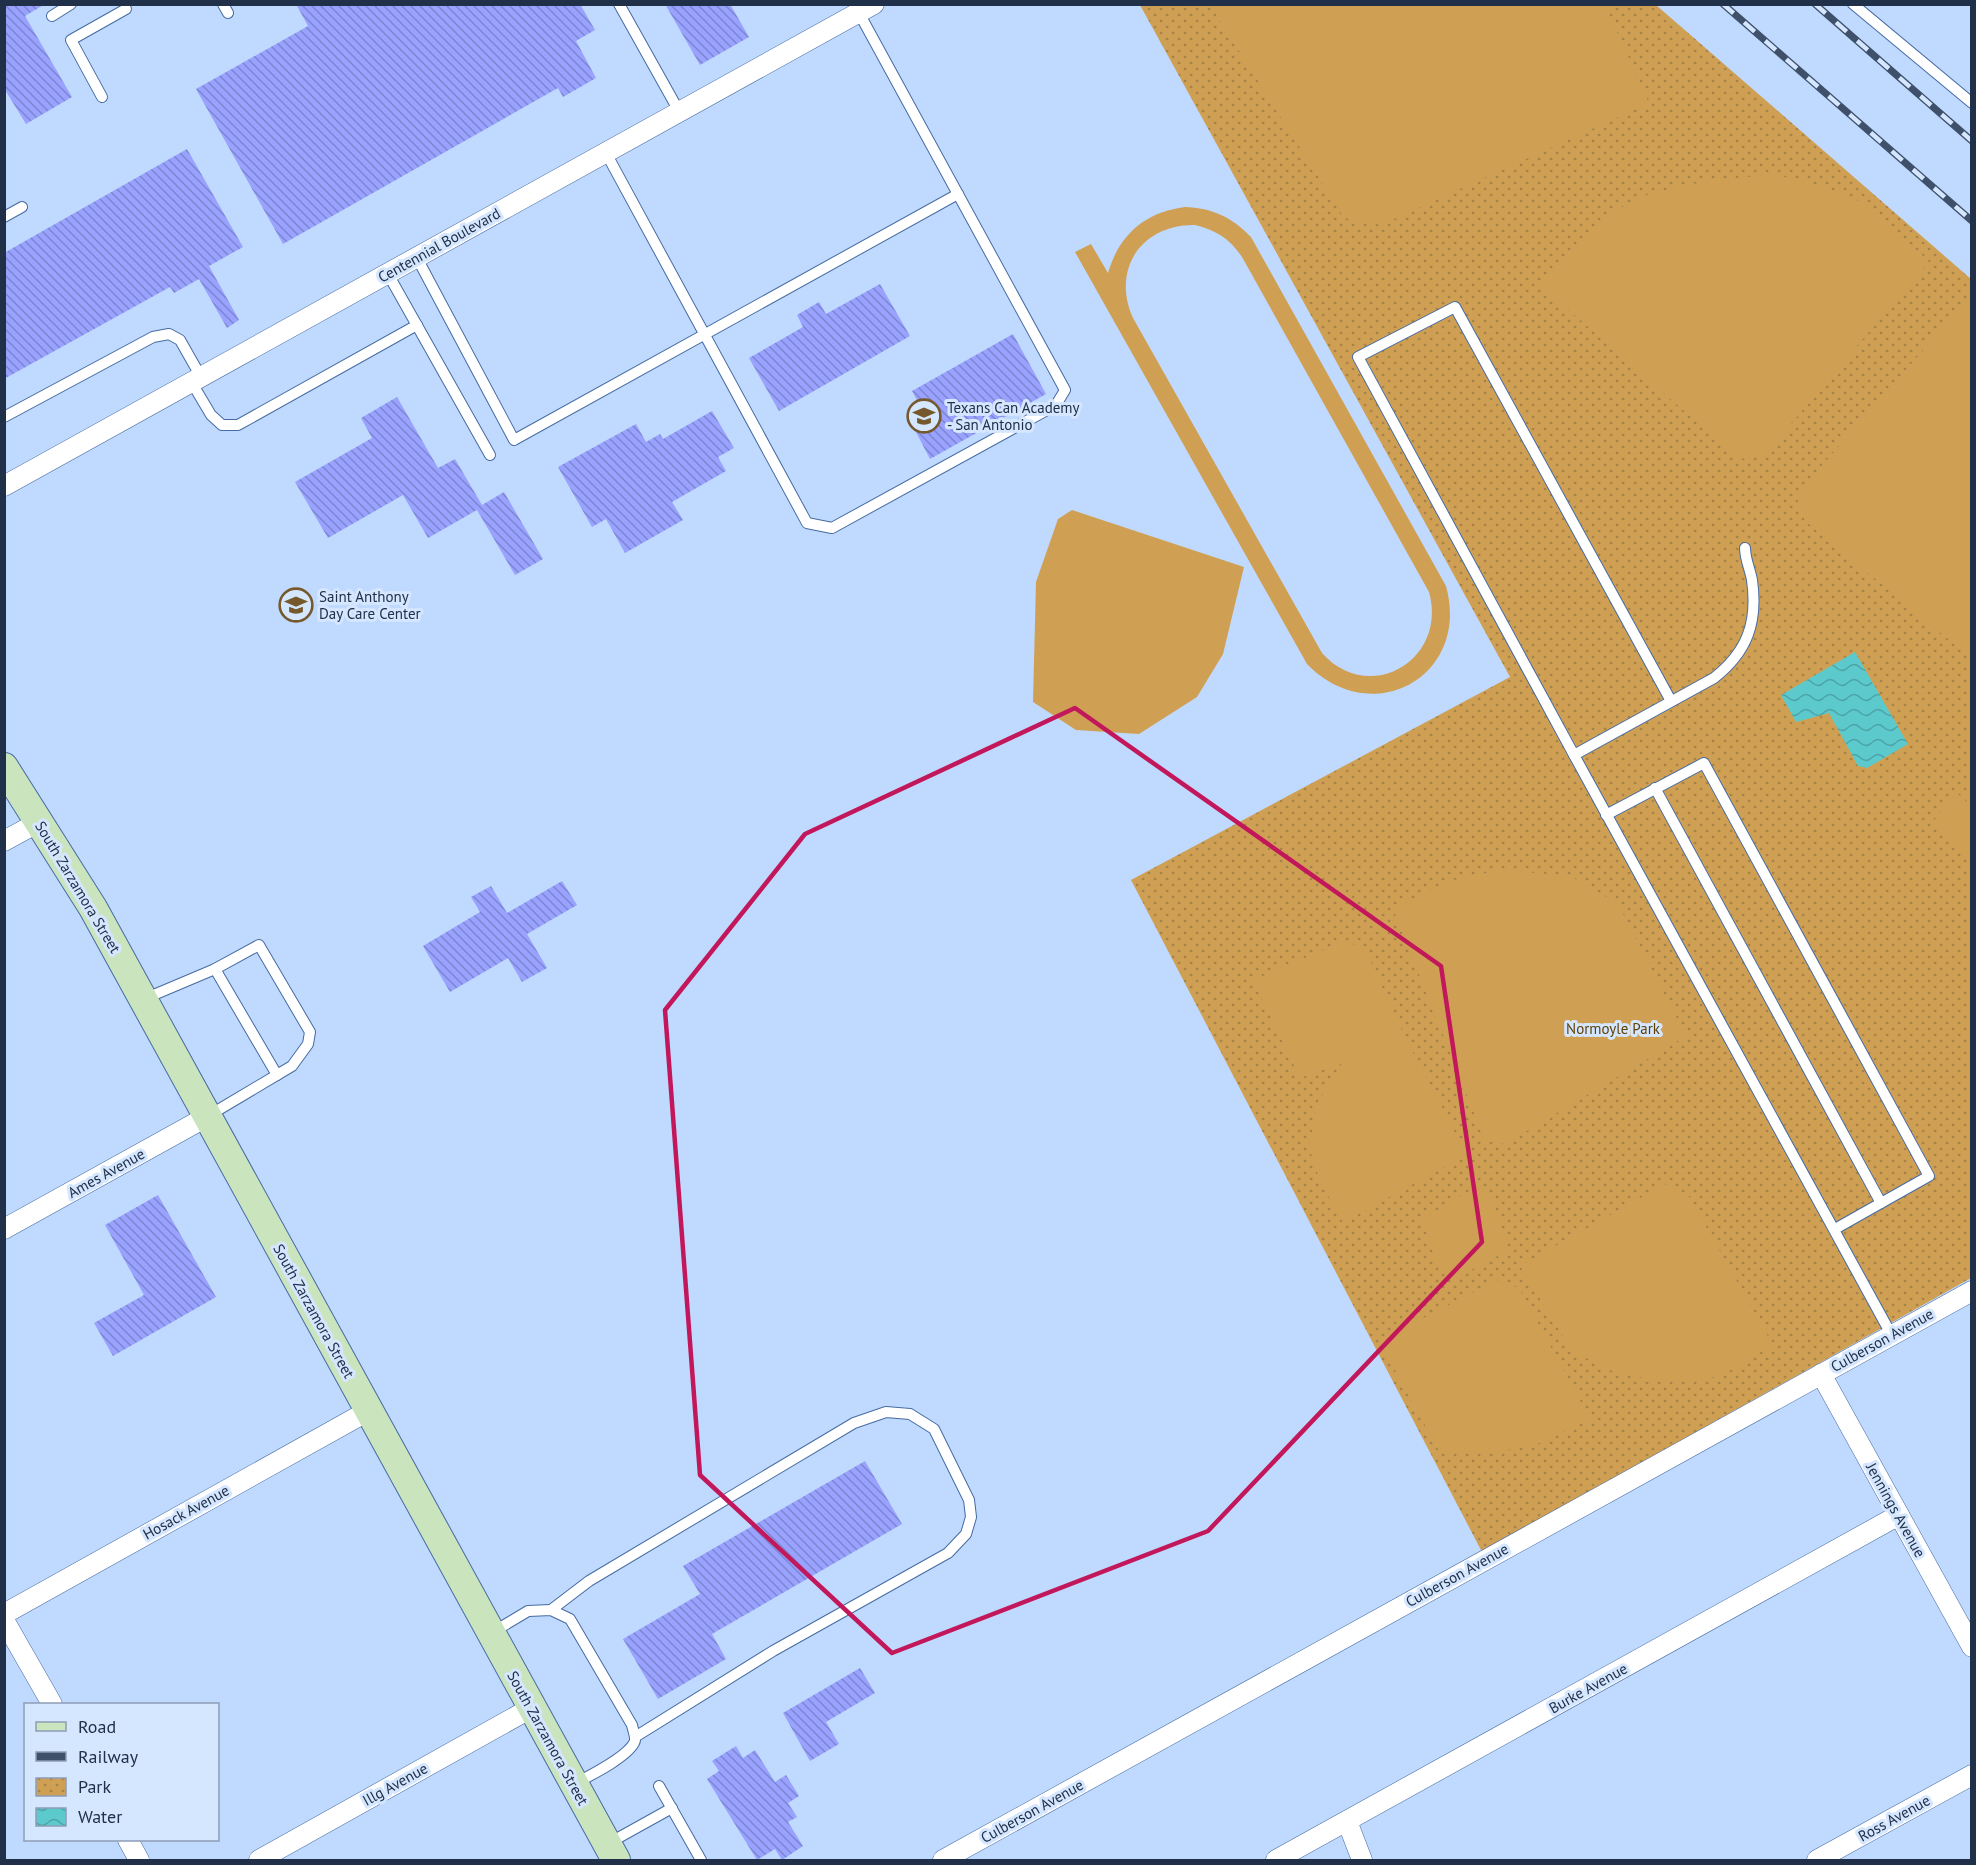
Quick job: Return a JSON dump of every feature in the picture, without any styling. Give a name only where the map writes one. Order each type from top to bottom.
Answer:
[{"type":"main road","name":"South Zarzamora Street","points":[[4,767],[87,898],[574,1785],[609,1855]]},
{"type":"street","name":"Centennial Boulevard","points":[[4,486],[867,9]]},
{"type":"street","points":[[4,841],[39,822]]},
{"type":"street","name":"Ames Avenue","points":[[4,1229],[208,1116]]},
{"type":"street","name":"Culberson Avenue","points":[[943,1860],[1971,1291]]},
{"type":"street","name":"Jennings Avenue","points":[[1821,1374],[1971,1647]]},
{"type":"street","name":"Hosack Avenue","points":[[4,1614],[368,1411]]},
{"type":"street","name":"Burke Avenue","points":[[1276,1860],[1899,1515]]},
{"type":"street","points":[[4,1620],[51,1703]]},
{"type":"street","name":"Illg Avenue","points":[[259,1860],[531,1708]]},
{"type":"street","name":"Ross Avenue","points":[[1817,1860],[1971,1775]]},
{"type":"street","points":[[1347,1821],[1362,1860]]},
{"type":"street","points":[[129,1841],[139,1860]]},
{"type":"lane","points":[[52,16],[71,4]]},
{"type":"lane","points":[[619,4],[680,112]]},
{"type":"lane","points":[[1853,4],[1907,52],[1971,103]]},
{"type":"lane","points":[[102,97],[71,40],[128,6]]},
{"type":"lane","points":[[606,153],[807,523],[832,528],[1056,405],[1065,390],[958,194],[867,9]]},
{"type":"lane","points":[[417,258],[514,440],[958,194]]},
{"type":"lane","points":[[4,217],[22,207]]},
{"type":"lane","points":[[388,274],[490,455]]},
{"type":"lane","points":[[1671,701],[1455,307],[1358,357],[1891,1334]]},
{"type":"lane","points":[[4,417],[153,337],[169,334],[180,340],[211,415],[222,425],[238,425],[417,325]]},
{"type":"lane","points":[[1574,755],[1714,678],[1739,654],[1752,622],[1752,582],[1745,548]]},
{"type":"lane","points":[[1606,815],[1704,762],[1929,1176],[1835,1229]]},
{"type":"lane","points":[[1655,788],[1881,1203]]},
{"type":"lane","points":[[143,999],[215,969],[259,945],[310,1032],[308,1044],[291,1066],[208,1116]]},
{"type":"lane","points":[[215,969],[276,1075]]},
{"type":"lane","points":[[551,1610],[589,1581],[854,1423],[885,1412],[910,1414],[934,1429],[969,1500],[971,1517],[966,1534],[948,1553],[773,1651],[635,1737]]},
{"type":"lane","points":[[490,1633],[528,1611],[551,1610],[570,1619],[632,1725],[635,1737],[633,1744],[611,1763],[574,1785]]},
{"type":"lane","points":[[659,1786],[701,1860]]},
{"type":"lane","points":[[609,1855],[672,1808]]},
{"type":"highlighted area","points":[[1075,708],[1441,966],[1482,1242],[1208,1531],[892,1653],[700,1475],[665,1010],[805,834]]},
{"type":"green space","name":"Normoyle Park","points":[[1140,5],[1656,5],[1971,279],[1971,1278],[1482,1552],[1131,880],[1510,677]]},
{"type":"green space","points":[[1210,5],[1605,5],[1649,103],[1381,225],[1344,218]]},
{"type":"green space","points":[[1777,175],[1827,188],[1861,202],[1929,261],[1764,456],[1739,459],[1538,283],[1594,228],[1635,199],[1702,182]]},
{"type":"green space","points":[[1185,207],[1213,212],[1229,219],[1251,237],[1446,586],[1450,618],[1444,646],[1430,668],[1410,684],[1386,692],[1360,693],[1333,684],[1307,664],[1075,252],[1091,244],[1108,273],[1119,247],[1136,228],[1146,220]],"holes":[[[1195,225],[1227,240],[1242,257],[1429,592],[1432,616],[1427,638],[1416,655],[1400,668],[1382,675],[1361,675],[1341,668],[1322,653],[1133,318],[1127,300],[1126,283],[1129,267],[1136,253],[1146,241],[1160,232],[1176,227]]]},
{"type":"green space","points":[[1968,299],[1972,302],[1971,658],[1805,521],[1796,495]]},
{"type":"green space","points":[[1072,510],[1244,567],[1223,654],[1197,697],[1139,734],[1076,730],[1033,702],[1036,582],[1058,519]]},
{"type":"green space","points":[[1957,793],[1971,806],[1971,859],[1930,825]]},
{"type":"green space","points":[[1500,870],[1571,876],[1618,904],[1686,1036],[1505,1144],[1485,1141],[1393,909],[1449,881]]},
{"type":"green space","points":[[1345,941],[1365,949],[1406,1039],[1467,1155],[1343,1222],[1320,1182],[1309,1147],[1318,1102],[1342,1063],[1300,1078],[1253,980]]},
{"type":"green space","points":[[1665,1184],[1688,1195],[1773,1345],[1719,1377],[1662,1381],[1618,1374],[1572,1351],[1520,1266]]},
{"type":"green space","points":[[1477,1187],[1492,1199],[1509,1250],[1454,1279],[1439,1270],[1422,1219]]},
{"type":"green space","points":[[1497,1280],[1519,1288],[1590,1419],[1540,1443],[1488,1454],[1439,1451],[1379,1341]]},
{"type":"water","points":[[1855,652],[1908,744],[1867,768],[1858,766],[1829,713],[1796,722],[1781,695]]},
{"type":"building","points":[[4,4],[45,4],[25,16],[72,97],[26,124],[4,88]]},
{"type":"building","points":[[296,4],[580,4],[595,30],[576,41],[596,78],[563,97],[558,88],[283,244],[196,89],[308,26]]},
{"type":"building","points":[[665,4],[730,4],[749,37],[700,65]]},
{"type":"building","points":[[187,149],[243,247],[209,266],[239,320],[227,328],[199,279],[174,293],[170,287],[4,379],[4,253]]},
{"type":"building","points":[[880,284],[910,336],[779,411],[749,358],[803,327],[797,315],[819,302],[826,314]]},
{"type":"building","points":[[1013,334],[1046,394],[930,459],[916,432],[930,424],[912,391]]},
{"type":"building","points":[[397,397],[438,468],[455,459],[482,505],[504,492],[543,559],[515,575],[477,510],[428,538],[403,495],[328,538],[295,482],[372,438],[361,418]]},
{"type":"building","points":[[712,411],[734,448],[718,457],[726,471],[672,502],[683,520],[625,553],[606,519],[592,527],[558,467],[636,424],[646,442],[660,434],[663,439]]},
{"type":"building","points":[[562,881],[577,905],[527,934],[547,968],[522,982],[508,958],[450,992],[423,946],[480,912],[471,897],[491,886],[507,913]]},
{"type":"building","points":[[158,1195],[216,1297],[113,1356],[94,1323],[144,1295],[105,1225]]},
{"type":"building","points":[[865,1461],[902,1524],[712,1634],[726,1659],[658,1699],[623,1639],[700,1594],[683,1566]]},
{"type":"building","points":[[860,1668],[875,1693],[826,1722],[839,1744],[810,1761],[783,1713]]},
{"type":"building","points":[[736,1746],[743,1758],[755,1750],[775,1782],[786,1775],[799,1796],[788,1803],[797,1817],[788,1822],[803,1846],[782,1860],[775,1849],[757,1860],[707,1779],[719,1771],[712,1761]]},
{"type":"railway","points":[[1723,4],[1972,221]]},
{"type":"railway","points":[[1815,4],[1972,141]]},
{"type":"place","name":"Texans Can Academy - San Antonio","points":[[924,416]]},
{"type":"place","name":"Saint Anthony Day Care Center","points":[[296,605]]}]
